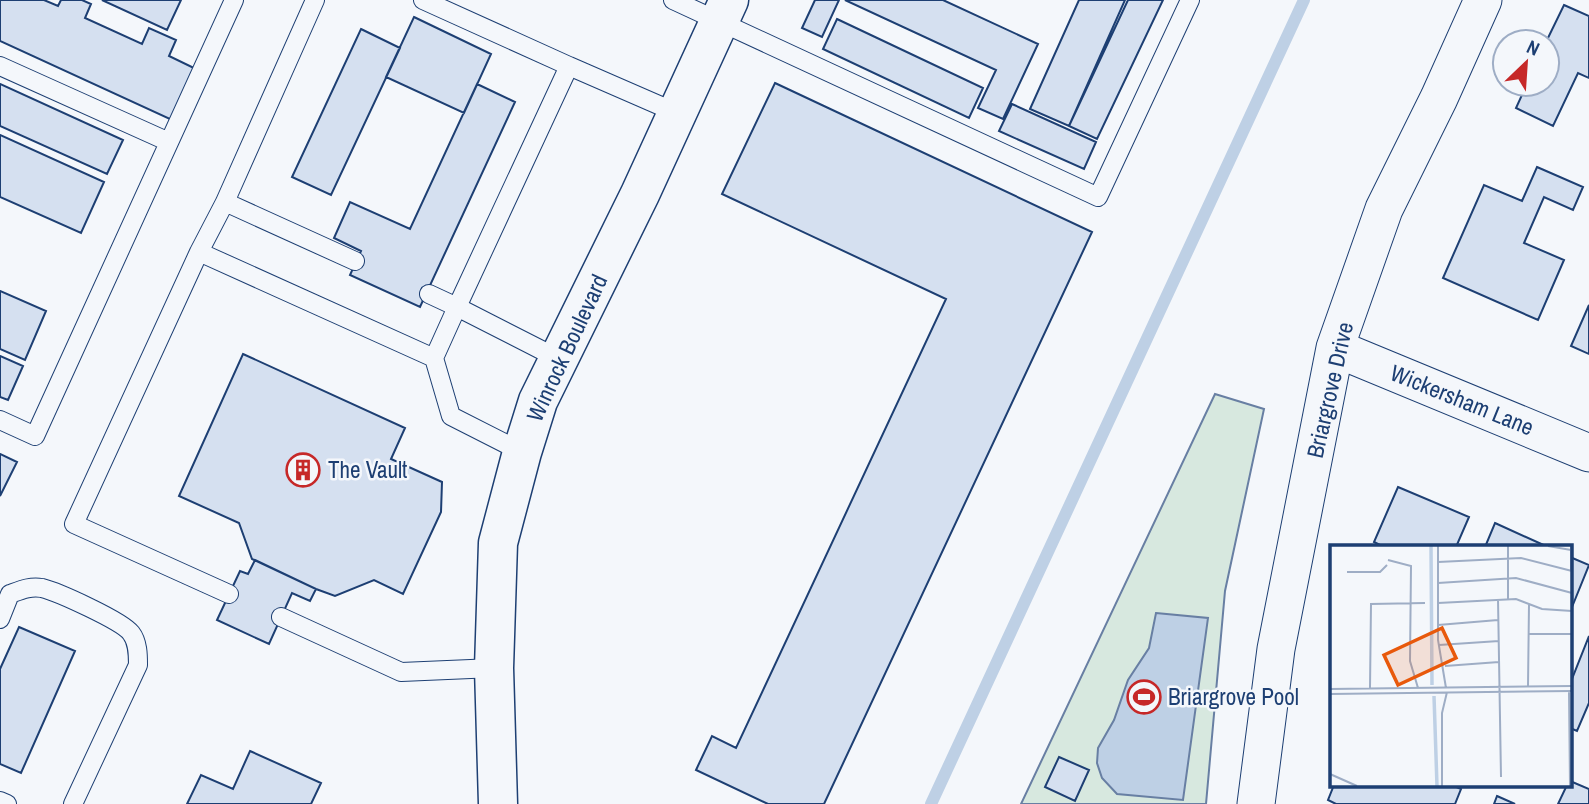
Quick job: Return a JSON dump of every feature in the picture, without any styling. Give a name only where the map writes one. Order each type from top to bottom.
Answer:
[{"type":"street","name":"Briargrove Drive","points":[[1256,804],[1276,649],[1335,348],[1384,209],[1439,98],[1483,0]]},
{"type":"street","name":"Winrock Boulevard","points":[[498,804],[494,668],[498,543],[522,453],[538,401],[724,11]]},
{"type":"street","name":"Wickersham Lane","points":[[1335,348],[1589,453]]},
{"type":"lane","points":[[0,420],[35,436],[234,0]]},
{"type":"lane","points":[[229,594],[74,524],[199,252],[225,202],[315,0]]},
{"type":"lane","points":[[423,0],[677,113]]},
{"type":"lane","points":[[673,0],[724,11],[1098,197],[1190,0]]},
{"type":"lane","points":[[0,66],[169,142]]},
{"type":"lane","points":[[522,453],[452,416],[434,358],[569,66]]},
{"type":"lane","points":[[225,202],[355,261]]},
{"type":"lane","points":[[199,252],[434,358]]},
{"type":"lane","points":[[429,294],[559,359]]},
{"type":"lane","points":[[0,619],[10,594],[25,588],[43,589],[118,621],[132,634],[138,652],[138,665],[73,804]]},
{"type":"lane","points":[[281,617],[401,672],[494,668]]},
{"type":"lane","points":[[0,801],[7,804]]},
{"type":"shaded area","name":"Briargrove Pool","points":[[1215,394],[1264,409],[1225,591],[1206,804],[1021,804]]},
{"type":"water","points":[[1156,613],[1208,618],[1183,800],[1117,794],[1102,778],[1097,763],[1098,748],[1114,720],[1128,680],[1149,648]]},
{"type":"building","points":[[0,0],[44,0],[58,6],[61,0],[82,0],[91,4],[85,18],[142,44],[149,28],[176,40],[169,56],[196,69],[172,120],[0,41]]},
{"type":"building","points":[[102,0],[181,0],[167,30]]},
{"type":"building","points":[[815,0],[839,0],[822,37],[802,28]]},
{"type":"building","points":[[845,0],[943,0],[1038,44],[1003,119],[978,108],[996,70]]},
{"type":"building","points":[[1079,0],[1125,0],[1069,126],[1030,109]]},
{"type":"building","points":[[1128,0],[1163,0],[1097,139],[1069,126]]},
{"type":"building","points":[[1564,5],[1589,16],[1589,78],[1578,73],[1553,126],[1516,108],[1521,98],[1561,98],[1561,28],[1553,28]]},
{"type":"building","points":[[414,17],[491,54],[464,113],[386,77]]},
{"type":"building","points":[[837,19],[983,88],[969,118],[823,49]]},
{"type":"building","points":[[361,29],[400,48],[331,195],[292,177]]},
{"type":"building","points":[[775,83],[1092,232],[824,804],[768,804],[696,770],[712,736],[736,748],[946,299],[722,194]]},
{"type":"building","points":[[0,84],[123,140],[107,174],[0,126]]},
{"type":"building","points":[[477,84],[515,102],[420,307],[350,275],[361,251],[334,238],[350,202],[410,229]]},
{"type":"building","points":[[1012,104],[1096,142],[1084,169],[999,131]]},
{"type":"building","points":[[0,135],[104,182],[81,233],[0,197]]},
{"type":"building","points":[[1537,167],[1583,187],[1573,210],[1544,197],[1524,243],[1564,260],[1538,320],[1443,278],[1484,185],[1522,201]]},
{"type":"building","points":[[0,291],[46,311],[25,360],[0,349]]},
{"type":"building","points":[[1589,305],[1589,354],[1571,346]]},
{"type":"building","name":"The Vault","points":[[243,354],[405,428],[391,459],[442,482],[441,512],[403,594],[374,580],[335,596],[316,589],[252,559],[239,523],[179,496]]},
{"type":"building","points":[[0,356],[23,366],[8,400],[0,397]]},
{"type":"building","points":[[0,454],[17,462],[0,496]]},
{"type":"building","points":[[1398,487],[1469,517],[1457,545],[1380,545],[1374,542]]},
{"type":"building","points":[[1495,523],[1544,545],[1486,545]]},
{"type":"building","points":[[1572,558],[1589,565],[1572,607]]},
{"type":"building","points":[[255,560],[316,589],[310,601],[292,593],[269,644],[217,620],[240,571],[248,574]]},
{"type":"building","points":[[19,627],[75,651],[21,773],[0,764],[0,669]]},
{"type":"building","points":[[1589,636],[1589,703],[1577,731],[1572,729],[1572,679]]},
{"type":"building","points":[[250,751],[321,783],[311,804],[187,804],[201,775],[233,789]]},
{"type":"building","points":[[1059,757],[1089,770],[1075,801],[1045,787]]},
{"type":"building","points":[[1572,782],[1589,789],[1589,804],[1558,804],[1567,786],[1572,786]]},
{"type":"building","points":[[1334,786],[1454,786],[1461,789],[1455,804],[1336,804],[1328,800]]},
{"type":"building","points":[[1497,796],[1515,804],[1494,804]]},
{"type":"waterway","points":[[931,804],[1304,0]]},
{"type":"place","name":"The Vault","points":[[303,470]]},
{"type":"place","name":"Briargrove Pool","points":[[1144,697]]}]
